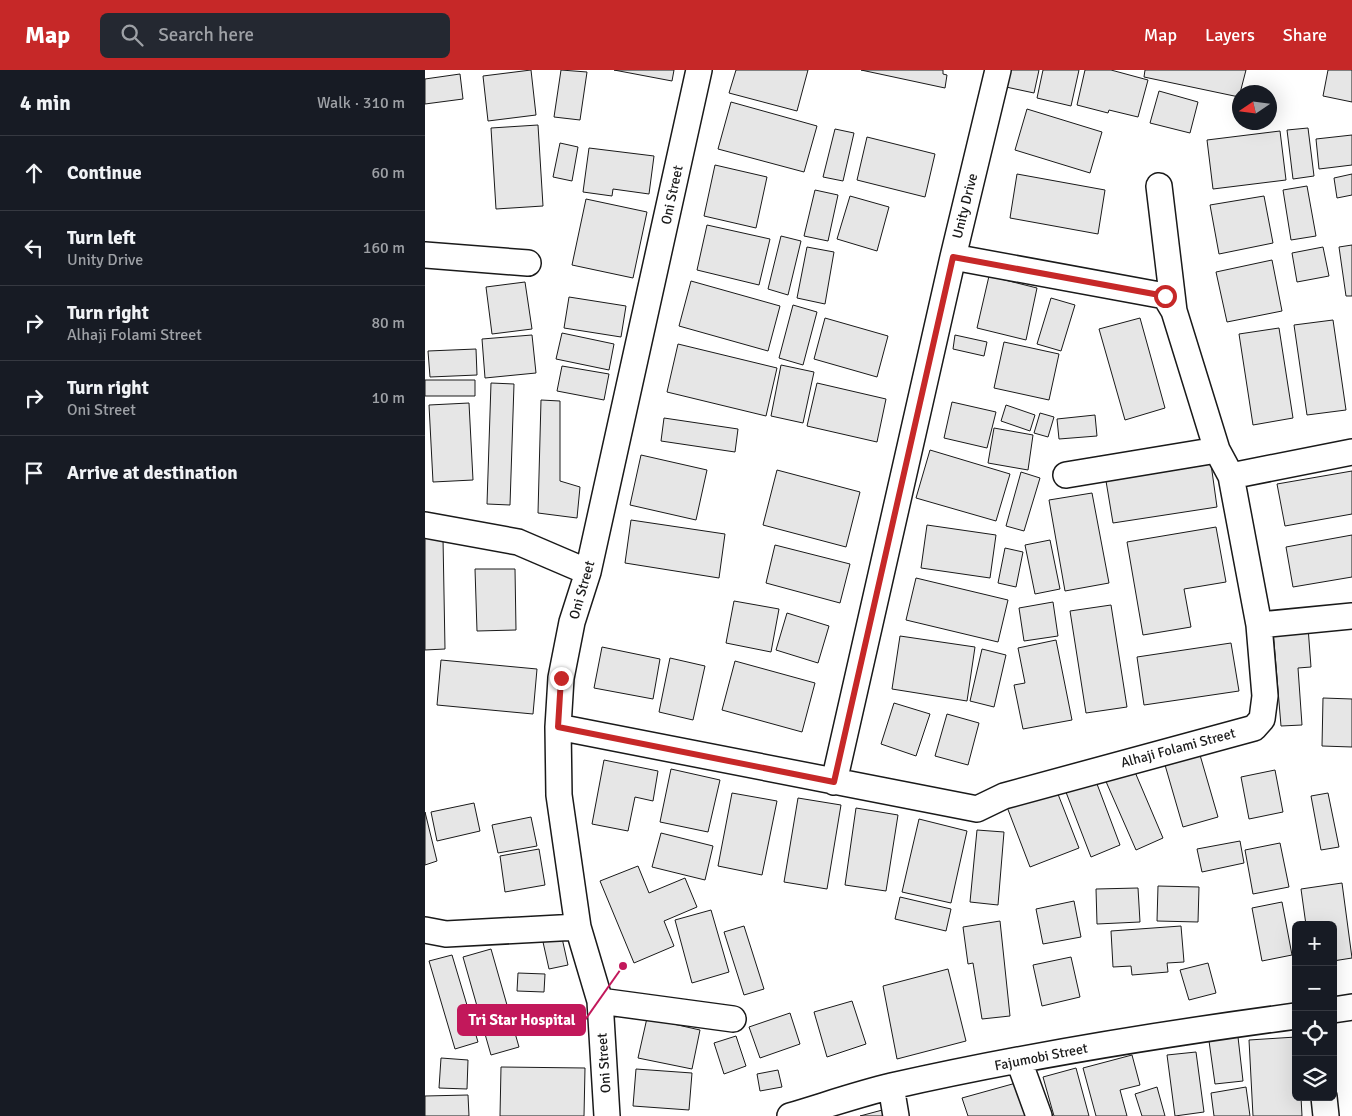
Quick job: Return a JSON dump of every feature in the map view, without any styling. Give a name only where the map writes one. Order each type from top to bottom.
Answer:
[{"type":"street","name":"Oni Street","points":[[607,1116],[600,1001],[578,927],[559,795],[558,727],[561,678],[572,622],[588,572],[699,70]]},
{"type":"street","name":"Unity Drive","points":[[834,782],[953,257],[998,70]]},
{"type":"street","name":"Alhaji Folami Street","points":[[558,727],[977,809],[1004,796],[1254,728],[1262,719],[1265,696],[1259,625],[1231,476],[1217,450],[1173,311],[1159,186]]},
{"type":"street","points":[[425,255],[529,263]]},
{"type":"street","points":[[953,257],[1165,296],[1173,311]]},
{"type":"street","points":[[1065,476],[1217,450]]},
{"type":"street","points":[[1231,476],[1352,452]]},
{"type":"street","points":[[425,525],[518,542],[588,572]]},
{"type":"street","points":[[1259,625],[1352,616]]},
{"type":"street","points":[[425,930],[446,934],[578,927]]},
{"type":"street","points":[[600,1001],[733,1019]]},
{"type":"street","points":[[1337,1009],[1352,1007]]},
{"type":"street","name":"Fajumobi Street","points":[[790,1116],[891,1086],[1170,1033],[1292,1017]]},
{"type":"street","points":[[1019,1061],[1039,1116]]},
{"type":"street","points":[[891,1086],[896,1116]]},
{"type":"street","points":[[1324,1101],[1326,1116]]},
{"type":"building","points":[[531,70],[536,115],[488,121],[483,76]]},
{"type":"building","points":[[561,70],[587,72],[580,120],[554,117]]},
{"type":"building","points":[[614,70],[674,70],[672,81]]},
{"type":"building","points":[[736,70],[808,70],[797,111],[729,93]]},
{"type":"building","points":[[861,70],[943,70],[943,74],[947,75],[945,88]]},
{"type":"building","points":[[1009,70],[1039,70],[1034,93],[1006,87]]},
{"type":"building","points":[[1043,70],[1079,70],[1071,106],[1037,98]]},
{"type":"building","points":[[1085,70],[1111,70],[1148,80],[1138,117],[1109,110],[1108,113],[1077,105]]},
{"type":"building","points":[[1145,70],[1246,70],[1242,85],[1232,85],[1232,96],[1144,77]]},
{"type":"building","points":[[1328,70],[1352,70],[1352,102],[1323,96]]},
{"type":"building","points":[[460,74],[463,99],[425,104],[425,79]]},
{"type":"building","points":[[1159,91],[1198,102],[1190,133],[1150,123]]},
{"type":"building","points":[[731,102],[817,126],[804,172],[718,149]]},
{"type":"building","points":[[1027,109],[1102,132],[1090,173],[1015,150]]},
{"type":"building","points":[[538,125],[543,206],[496,209],[491,128]]},
{"type":"building","points":[[1308,128],[1314,176],[1293,179],[1287,130]]},
{"type":"building","points":[[835,129],[854,133],[843,181],[823,177]]},
{"type":"building","points":[[1280,131],[1286,180],[1213,189],[1207,140]]},
{"type":"building","points":[[1352,135],[1352,165],[1319,169],[1316,139]]},
{"type":"building","points":[[867,137],[935,154],[925,197],[857,180]]},
{"type":"building","points":[[560,143],[578,147],[572,181],[553,177]]},
{"type":"building","points":[[589,148],[654,156],[649,194],[613,189],[612,196],[583,192]]},
{"type":"building","points":[[715,165],[767,177],[756,228],[704,216]]},
{"type":"building","points":[[1017,174],[1105,190],[1098,234],[1010,218]]},
{"type":"building","points":[[1352,174],[1352,195],[1337,198],[1334,178]]},
{"type":"building","points":[[1307,186],[1316,236],[1291,240],[1283,190]]},
{"type":"building","points":[[815,190],[838,195],[828,241],[804,236]]},
{"type":"building","points":[[850,196],[889,207],[877,251],[837,239]]},
{"type":"building","points":[[1264,196],[1273,243],[1219,254],[1210,205]]},
{"type":"building","points":[[586,199],[647,212],[633,278],[572,265]]},
{"type":"building","points":[[707,225],[770,239],[759,285],[697,270]]},
{"type":"building","points":[[781,236],[801,241],[788,295],[768,289]]},
{"type":"building","points":[[1352,245],[1352,296],[1346,296],[1339,247]]},
{"type":"building","points":[[807,247],[834,252],[825,304],[797,298]]},
{"type":"building","points":[[1323,247],[1329,276],[1297,282],[1292,253]]},
{"type":"building","points":[[1272,260],[1282,311],[1227,322],[1216,272]]},
{"type":"building","points":[[989,276],[1037,288],[1026,340],[977,328]]},
{"type":"building","points":[[691,281],[780,306],[768,351],[679,326]]},
{"type":"building","points":[[525,282],[532,329],[492,334],[486,287]]},
{"type":"building","points":[[569,297],[626,306],[621,337],[564,328]]},
{"type":"building","points":[[1051,298],[1075,305],[1061,351],[1037,344]]},
{"type":"building","points":[[793,305],[817,312],[803,365],[779,358]]},
{"type":"building","points":[[825,318],[888,336],[877,377],[814,359]]},
{"type":"building","points":[[1140,318],[1165,408],[1125,420],[1099,329]]},
{"type":"building","points":[[1333,320],[1346,410],[1307,415],[1294,325]]},
{"type":"building","points":[[1279,328],[1293,418],[1253,425],[1239,334]]},
{"type":"building","points":[[562,333],[614,344],[609,370],[556,359]]},
{"type":"building","points":[[532,335],[536,373],[485,378],[482,339]]},
{"type":"building","points":[[955,335],[987,342],[984,356],[953,349]]},
{"type":"building","points":[[1004,342],[1059,354],[1049,400],[994,388]]},
{"type":"building","points":[[678,344],[777,368],[766,416],[667,392]]},
{"type":"building","points":[[476,349],[477,375],[430,377],[428,351]]},
{"type":"building","points":[[781,365],[814,372],[803,423],[771,416]]},
{"type":"building","points":[[562,366],[609,374],[604,400],[557,391]]},
{"type":"building","points":[[425,380],[475,380],[475,396],[425,396]]},
{"type":"building","points":[[491,383],[514,384],[510,505],[487,504]]},
{"type":"building","points":[[817,383],[886,399],[877,442],[807,426]]},
{"type":"building","points":[[541,400],[560,401],[560,481],[580,487],[577,518],[538,513]]},
{"type":"building","points":[[952,402],[996,412],[987,448],[944,438]]},
{"type":"building","points":[[469,403],[473,480],[433,482],[429,405]]},
{"type":"building","points":[[1006,405],[1035,415],[1030,431],[1001,421]]},
{"type":"building","points":[[1040,413],[1054,417],[1048,437],[1034,433]]},
{"type":"building","points":[[1095,415],[1097,436],[1059,439],[1057,419]]},
{"type":"building","points":[[664,418],[738,429],[735,452],[661,441]]},
{"type":"building","points":[[994,428],[1033,435],[1028,470],[988,463]]},
{"type":"building","points":[[930,450],[1010,474],[996,521],[916,498]]},
{"type":"building","points":[[641,455],[707,470],[696,520],[630,505]]},
{"type":"building","points":[[1211,464],[1217,507],[1113,523],[1106,481]]},
{"type":"building","points":[[777,470],[860,492],[846,547],[763,525]]},
{"type":"building","points":[[1352,471],[1352,514],[1285,526],[1277,484]]},
{"type":"building","points":[[1021,472],[1040,478],[1024,531],[1006,526]]},
{"type":"building","points":[[1092,493],[1109,583],[1065,591],[1049,500]]},
{"type":"building","points":[[631,520],[725,534],[719,578],[625,563]]},
{"type":"building","points":[[927,525],[996,535],[990,578],[921,568]]},
{"type":"building","points":[[1216,527],[1226,582],[1184,589],[1191,627],[1143,635],[1127,542]]},
{"type":"building","points":[[1352,535],[1352,577],[1293,587],[1286,547]]},
{"type":"building","points":[[425,538],[443,538],[445,649],[425,650]]},
{"type":"building","points":[[1050,540],[1060,589],[1035,594],[1025,545]]},
{"type":"building","points":[[775,545],[850,564],[840,603],[766,583]]},
{"type":"building","points":[[1005,548],[1023,552],[1016,587],[998,583]]},
{"type":"building","points":[[475,569],[515,569],[516,630],[477,631]]},
{"type":"building","points":[[916,578],[1008,600],[998,642],[906,620]]},
{"type":"building","points":[[734,601],[779,609],[771,652],[726,643]]},
{"type":"building","points":[[1053,602],[1058,636],[1024,641],[1019,608]]},
{"type":"building","points":[[1111,605],[1127,707],[1086,713],[1070,611]]},
{"type":"building","points":[[787,613],[829,626],[818,663],[776,650]]},
{"type":"building","points":[[1308,627],[1311,667],[1298,668],[1302,725],[1281,726],[1273,630]]},
{"type":"building","points":[[900,636],[975,647],[967,701],[892,689]]},
{"type":"building","points":[[1056,640],[1072,720],[1023,729],[1014,685],[1025,683],[1018,648]]},
{"type":"building","points":[[1231,643],[1239,691],[1144,705],[1137,657]]},
{"type":"building","points":[[602,647],[660,659],[653,699],[594,688]]},
{"type":"building","points":[[982,649],[1006,655],[994,707],[970,701]]},
{"type":"building","points":[[670,658],[705,666],[693,720],[659,712]]},
{"type":"building","points":[[441,660],[537,669],[533,714],[437,705]]},
{"type":"building","points":[[735,661],[815,683],[802,732],[722,710]]},
{"type":"building","points":[[1323,698],[1352,699],[1352,747],[1322,746]]},
{"type":"building","points":[[894,703],[930,714],[916,756],[881,744]]},
{"type":"building","points":[[947,714],[979,723],[968,765],[935,756]]},
{"type":"building","points":[[1200,755],[1218,817],[1183,827],[1165,765]]},
{"type":"building","points":[[604,760],[658,771],[653,801],[635,797],[628,831],[592,824]]},
{"type":"building","points":[[1132,765],[1163,838],[1136,850],[1104,777]]},
{"type":"building","points":[[671,769],[720,780],[708,832],[660,822]]},
{"type":"building","points":[[1275,770],[1283,812],[1249,819],[1241,777]]},
{"type":"building","points":[[1094,776],[1120,845],[1091,857],[1064,787]]},
{"type":"building","points":[[1056,789],[1079,848],[1030,867],[1007,807]]},
{"type":"building","points":[[732,793],[777,801],[762,875],[718,866]]},
{"type":"building","points":[[1328,793],[1339,847],[1321,850],[1311,796]]},
{"type":"building","points":[[798,798],[841,805],[827,889],[784,882]]},
{"type":"building","points":[[474,803],[480,831],[437,841],[431,812]]},
{"type":"building","points":[[856,808],[898,815],[886,891],[845,885]]},
{"type":"building","points":[[425,812],[437,861],[425,865]]},
{"type":"building","points":[[531,817],[537,846],[498,853],[492,825]]},
{"type":"building","points":[[919,819],[967,831],[951,903],[902,892]]},
{"type":"building","points":[[977,830],[1004,832],[998,905],[970,902]]},
{"type":"building","points":[[661,833],[713,846],[705,880],[652,867]]},
{"type":"building","points":[[1240,841],[1244,863],[1202,872],[1197,849]]},
{"type":"building","points":[[1280,843],[1289,887],[1253,894],[1245,850]]},
{"type":"building","points":[[539,849],[545,885],[505,892],[500,856]]},
{"type":"building","points":[[638,866],[649,893],[685,878],[697,907],[664,921],[674,946],[634,963],[600,881]]},
{"type":"building","points":[[1342,883],[1352,958],[1337,960],[1337,921],[1305,921],[1301,889]]},
{"type":"building","points":[[1158,886],[1199,887],[1198,922],[1157,921]]},
{"type":"building","points":[[1138,888],[1140,922],[1097,924],[1096,889]]},
{"type":"building","points":[[900,897],[951,909],[946,931],[895,919]]},
{"type":"building","points":[[1074,901],[1081,937],[1043,944],[1036,909]]},
{"type":"building","points":[[1282,902],[1292,955],[1262,961],[1252,908]]},
{"type":"building","points":[[711,910],[729,972],[692,983],[675,920]]},
{"type":"building","points":[[1000,921],[1010,1016],[982,1019],[973,963],[968,964],[963,927]]},
{"type":"building","points":[[744,926],[764,989],[744,995],[724,932]]},
{"type":"building","points":[[1181,926],[1184,962],[1167,963],[1168,972],[1132,975],[1131,966],[1113,967],[1111,931]]},
{"type":"building","points":[[562,938],[568,965],[549,969],[543,942]]},
{"type":"building","points":[[491,949],[519,1047],[491,1055],[463,957]]},
{"type":"building","points":[[452,955],[478,1042],[455,1049],[429,961]]},
{"type":"building","points":[[1071,957],[1080,997],[1042,1006],[1033,965]]},
{"type":"building","points":[[1208,963],[1216,993],[1189,1000],[1180,970]]},
{"type":"building","points":[[948,969],[966,1041],[897,1059],[883,986]]},
{"type":"building","points":[[518,973],[545,974],[544,992],[517,991]]},
{"type":"building","points":[[852,1001],[866,1044],[827,1057],[814,1012]]},
{"type":"building","points":[[790,1013],[800,1044],[760,1058],[749,1027]]},
{"type":"building","points":[[647,1018],[700,1030],[692,1069],[638,1058]]},
{"type":"building","points":[[736,1036],[746,1066],[724,1074],[714,1043]]},
{"type":"building","points":[[1238,1037],[1243,1081],[1215,1084],[1209,1041]]},
{"type":"building","points":[[1292,1037],[1292,1101],[1301,1101],[1302,1116],[1253,1116],[1249,1040]]},
{"type":"building","points":[[1196,1052],[1204,1112],[1175,1116],[1167,1055]]},
{"type":"building","points":[[1132,1055],[1140,1085],[1120,1090],[1127,1116],[1096,1116],[1083,1068]]},
{"type":"building","points":[[441,1058],[468,1060],[467,1089],[439,1088]]},
{"type":"building","points":[[501,1067],[585,1068],[584,1116],[500,1116]]},
{"type":"building","points":[[1076,1068],[1089,1116],[1054,1116],[1043,1077]]},
{"type":"building","points":[[636,1069],[692,1073],[689,1110],[633,1106]]},
{"type":"building","points":[[778,1070],[782,1087],[760,1091],[757,1074]]},
{"type":"building","points":[[1016,1083],[1026,1116],[968,1116],[962,1098]]},
{"type":"building","points":[[1157,1087],[1165,1116],[1142,1116],[1135,1094]]},
{"type":"building","points":[[1246,1087],[1250,1116],[1214,1116],[1211,1093]]},
{"type":"building","points":[[468,1095],[469,1116],[425,1116],[425,1096]]},
{"type":"building","points":[[886,1109],[888,1116],[860,1116]]},
{"type":"place","name":"Tri Star Hospital","points":[[623,966]]},
{"type":"route","points":[[561,678],[558,727],[834,782],[953,257],[1165,296]]}]
